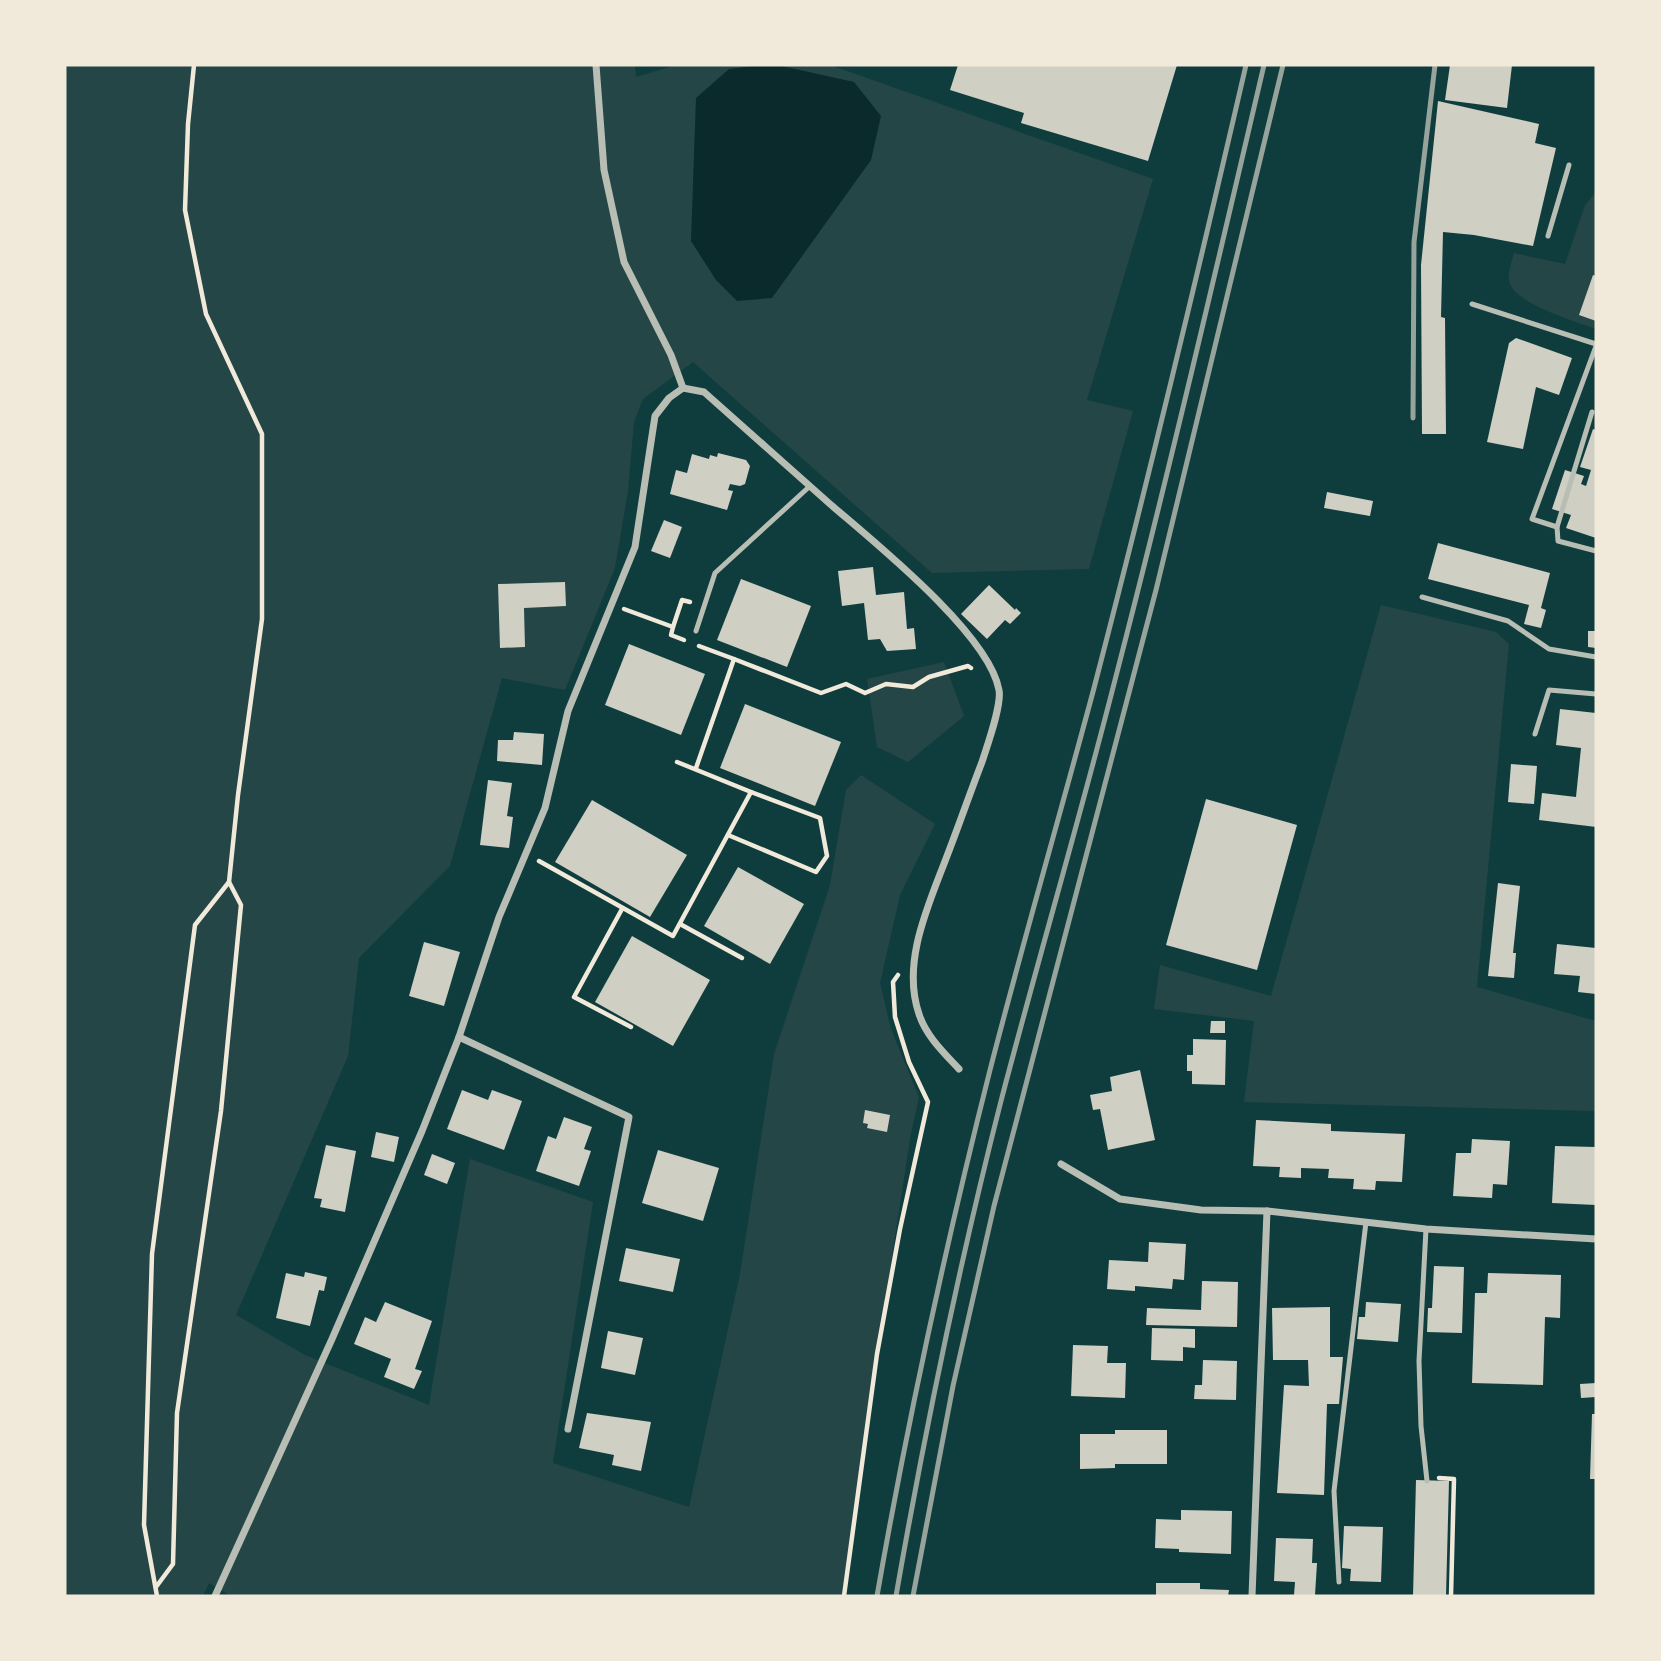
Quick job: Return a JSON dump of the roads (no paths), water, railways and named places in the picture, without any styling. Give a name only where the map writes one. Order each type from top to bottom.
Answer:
[{"type":"street","points":[[596,65],[604,170],[624,262],[671,355],[683,388]]},
{"type":"street","points":[[215,1596],[338,1326],[422,1131],[459,1037],[499,917],[545,808],[568,711],[635,547],[655,416],[669,398],[683,388],[704,392],[922,584],[989,665],[999,692],[990,738],[934,892],[918,940],[915,960],[914,989],[919,1014],[930,1035],[959,1069]]},
{"type":"street","points":[[459,1037],[629,1116],[568,1429]]},
{"type":"street","points":[[1061,1164],[1120,1199],[1201,1210],[1267,1211],[1426,1229],[1596,1239]]},
{"type":"street","points":[[1252,1596],[1267,1211]]},
{"type":"lane","points":[[1548,236],[1569,164]]},
{"type":"lane","points":[[1472,304],[1596,345],[1532,519],[1557,527]]},
{"type":"lane","points":[[1592,412],[1557,527],[1558,541],[1596,551]]},
{"type":"lane","points":[[696,631],[715,573],[810,486]]},
{"type":"lane","points":[[1422,597],[1508,621],[1549,649],[1596,657]]},
{"type":"lane","points":[[1535,734],[1549,690],[1596,694]]},
{"type":"lane","points":[[1339,1581],[1334,1491],[1366,1222]]},
{"type":"lane","points":[[1426,1229],[1419,1361],[1421,1426],[1427,1481]]},
{"type":"railway","points":[[877,1596],[915,1398],[974,1135],[1114,610],[1246,65]]},
{"type":"railway","points":[[896,1596],[971,1224],[1015,1048],[1135,603],[1264,65]]},
{"type":"railway","points":[[913,1596],[953,1386],[994,1206],[1156,590],[1283,65]]},
{"type":"railway","points":[[1413,418],[1414,242],[1435,65]]}]
